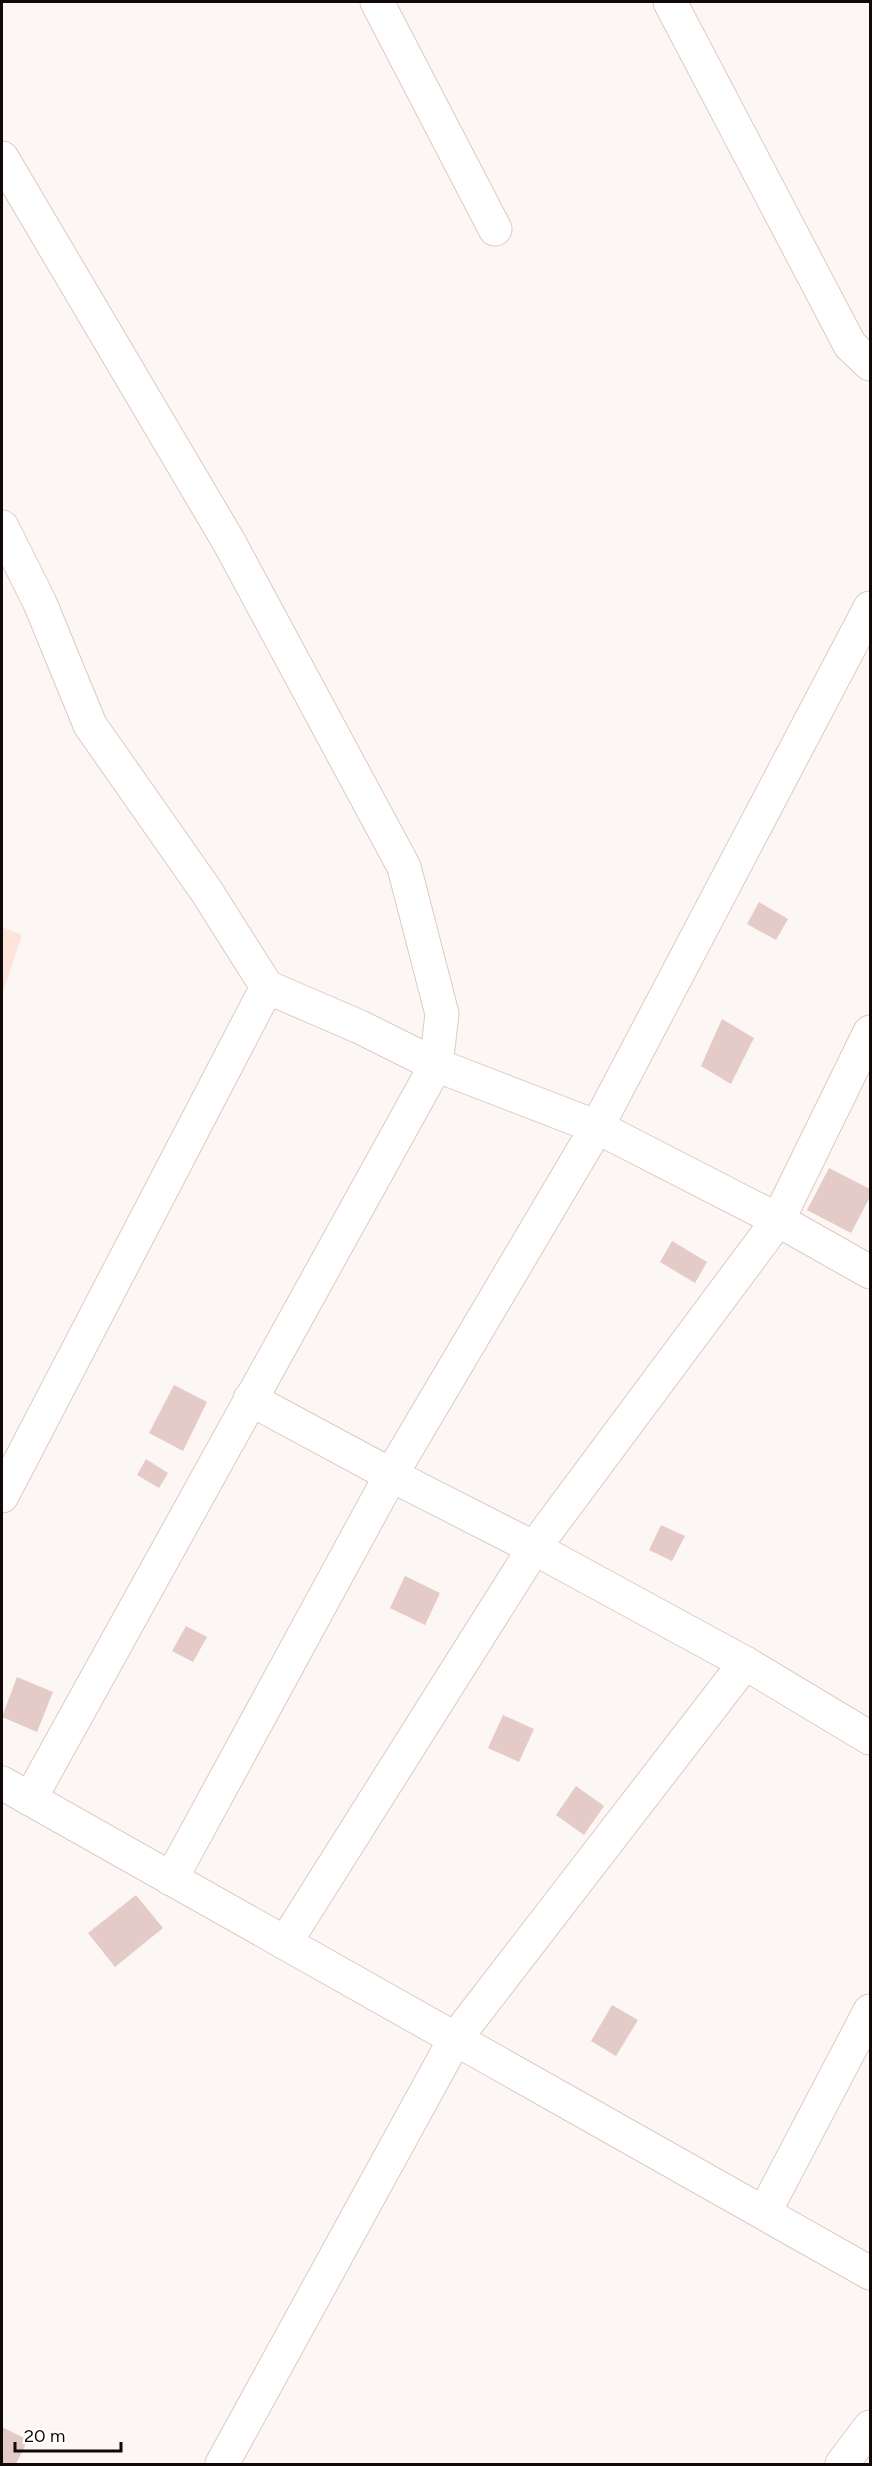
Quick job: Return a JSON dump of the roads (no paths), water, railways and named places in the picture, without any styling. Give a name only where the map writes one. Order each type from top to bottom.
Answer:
[{"type":"street","points":[[377,2],[495,229]]},
{"type":"street","points":[[670,2],[850,345],[870,364]]},
{"type":"street","points":[[2,158],[229,542],[405,867],[442,1014],[436,1065],[30,1799]]},
{"type":"street","points":[[2,527],[40,603],[90,725],[207,892],[267,987],[360,1027],[436,1065],[597,1127],[778,1220],[870,1272]]},
{"type":"street","points":[[2,582],[40,603]]},
{"type":"street","points":[[171,1879],[391,1475],[597,1127],[870,608]]},
{"type":"street","points":[[2,1496],[267,987]]},
{"type":"street","points":[[285,1943],[534,1548],[778,1220],[869,1037]]},
{"type":"street","points":[[250,1400],[534,1548],[745,1663],[870,1738]]},
{"type":"street","points":[[222,2464],[455,2039],[745,1663]]},
{"type":"street","points":[[2,1783],[870,2273]]},
{"type":"street","points":[[764,2213],[870,2011]]},
{"type":"street","points":[[846,2463],[870,2427]]}]
